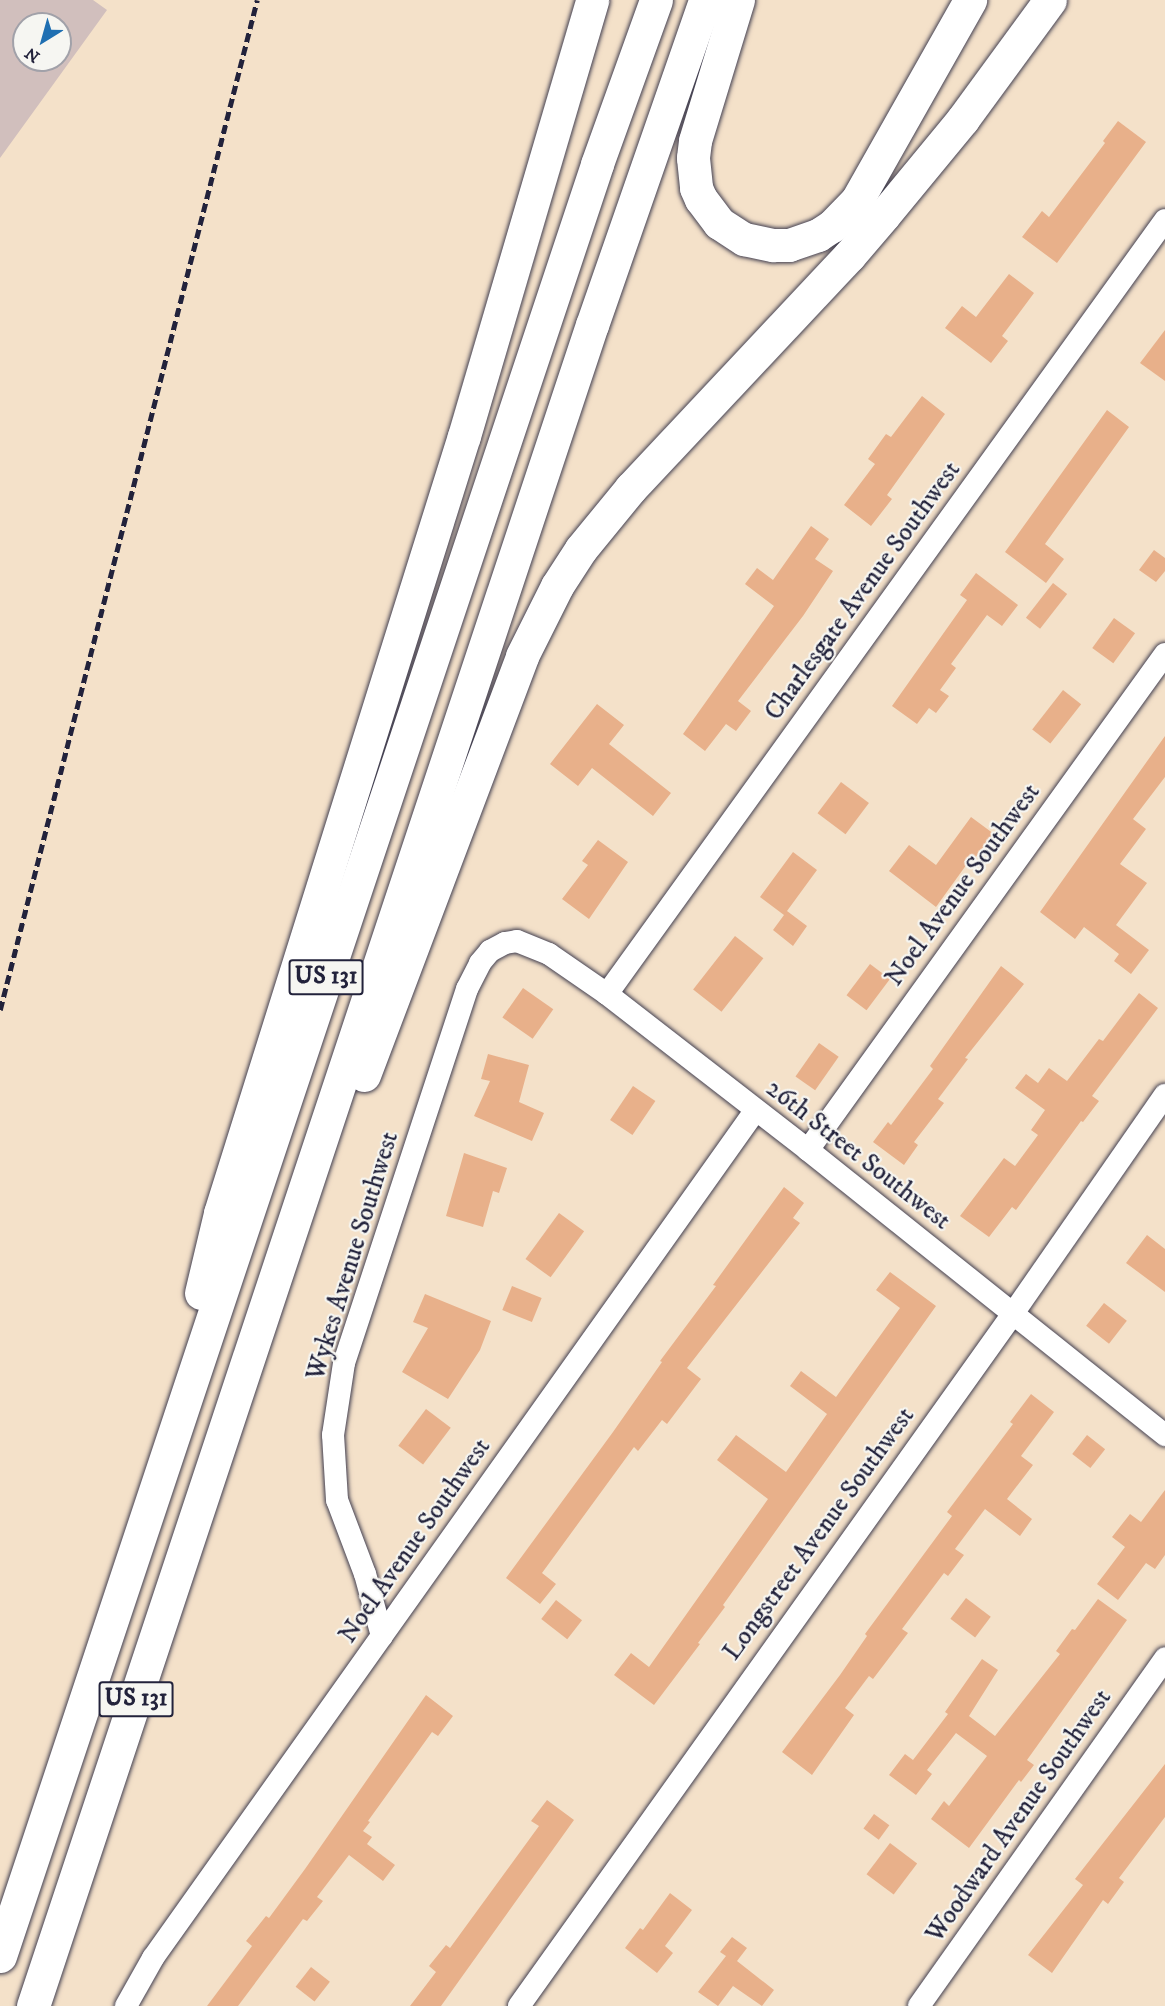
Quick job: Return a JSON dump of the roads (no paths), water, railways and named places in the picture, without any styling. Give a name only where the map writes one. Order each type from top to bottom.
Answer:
[{"type":"highway","points":[[168,1450],[220,1213],[464,436],[592,0]]},
{"type":"highway","name":"US 131","points":[[0,1956],[597,164],[656,0]]},
{"type":"highway","name":"US 131","points":[[33,2006],[592,325],[705,0]]},
{"type":"highway","points":[[738,0],[695,141],[696,188],[709,212],[719,223],[744,239],[773,245],[789,245],[818,235],[832,226],[856,200],[970,0]]},
{"type":"highway","points":[[238,1392],[396,995],[513,678],[536,625],[557,586],[581,549],[631,488],[849,256],[877,223],[963,119],[1050,0]]},
{"type":"street","name":"Charlesgate Avenue Southwest","points":[[607,994],[1165,220]]},
{"type":"street","name":"Noel Avenue Southwest","points":[[808,1150],[1165,654]]},
{"type":"street","name":"26th Street Southwest","points":[[505,943],[517,941],[549,954],[680,1048],[755,1111],[808,1150],[1165,1435]]},
{"type":"street","name":"Wykes Avenue Southwest","points":[[382,1636],[365,1574],[338,1500],[333,1435],[344,1363],[467,989],[485,957],[490,951],[505,943]]},
{"type":"street","name":"Longstreet Avenue Southwest","points":[[519,2006],[1012,1315],[1165,1095]]},
{"type":"street","name":"Noel Avenue Southwest","points":[[126,2006],[153,1958],[755,1111]]},
{"type":"street","name":"Woodward Avenue Southwest","points":[[919,2006],[1165,1658]]},
{"type":"railway","points":[[0,1010],[257,0]]}]
